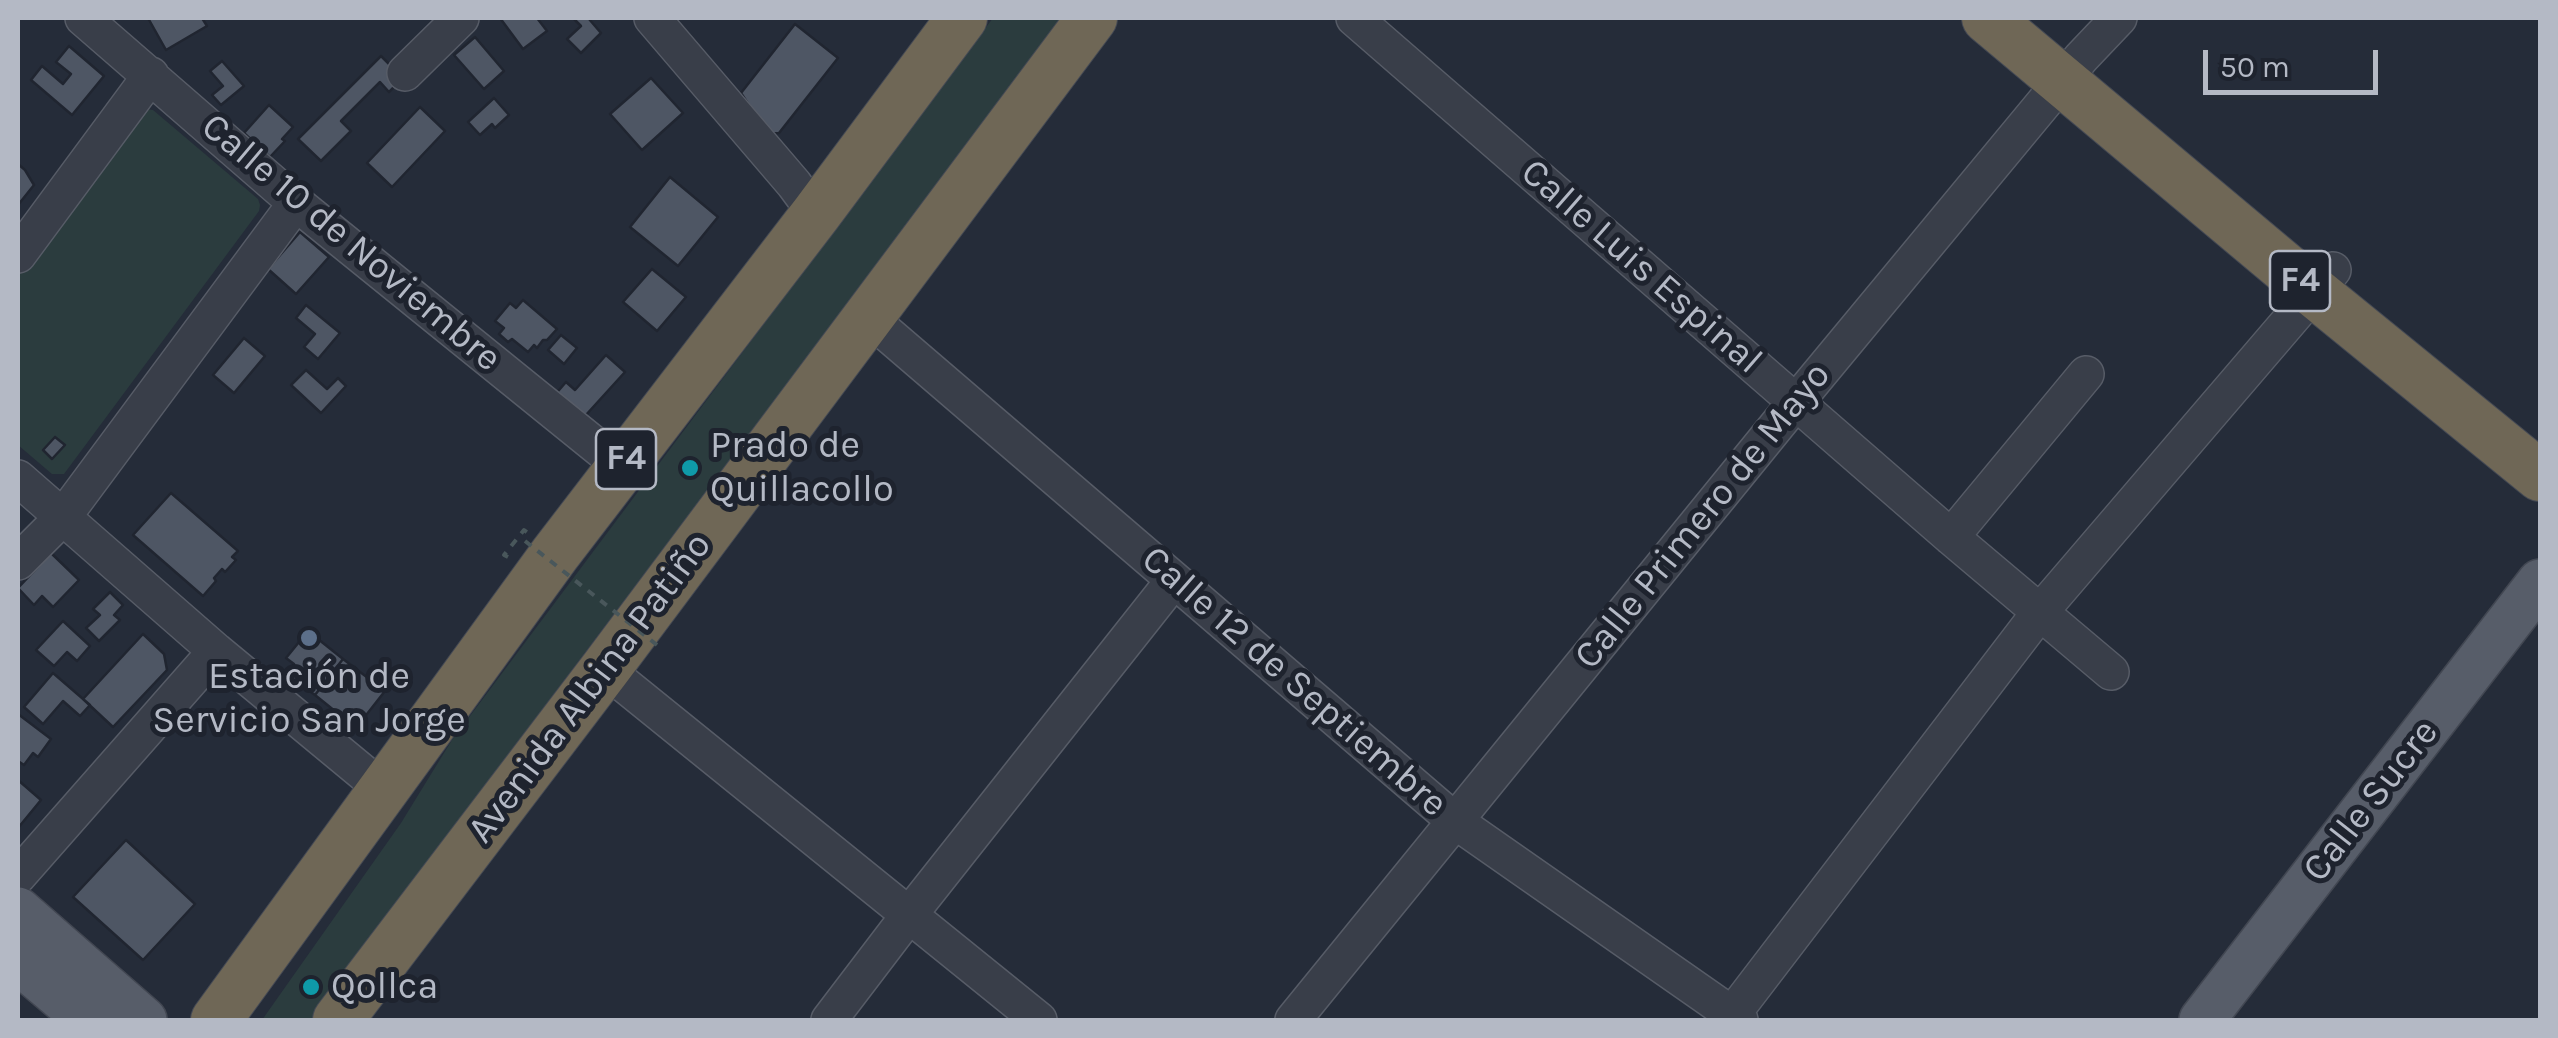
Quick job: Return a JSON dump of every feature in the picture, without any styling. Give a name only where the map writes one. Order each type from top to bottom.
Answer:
[{"type":"highway","name":"F4","points":[[216,1020],[621,466],[962,18]]},
{"type":"highway","name":"Avenida Albina Patiño","points":[[338,1020],[1092,18]]},
{"type":"highway","name":"F4","points":[[1987,18],[2072,70],[2324,281],[2540,476]]},
{"type":"highway","name":"F4","points":[[2033,18],[2072,70]]},
{"type":"highway","name":"F4","points":[[2324,281],[2540,441]]},
{"type":"main road","name":"Calle Sucre","points":[[2202,1020],[2540,582]]},
{"type":"main road","points":[[18,910],[144,1020]]},
{"type":"main road","points":[[18,961],[88,1020]]},
{"type":"street","name":"Calle 10 de Noviembre","points":[[84,18],[296,203],[621,466]]},
{"type":"street","points":[[405,73],[460,18]]},
{"type":"street","points":[[652,18],[816,214]]},
{"type":"street","name":"Calle Luis Espinal","points":[[1354,18],[2111,672]]},
{"type":"street","name":"Calle Primero de Mayo","points":[[1294,1020],[1796,402],[2119,18]]},
{"type":"street","points":[[18,255],[151,75]]},
{"type":"street","points":[[18,562],[63,517],[296,203]]},
{"type":"street","points":[[1734,1019],[2040,612],[2324,281]]},
{"type":"street","name":"Calle 12 de Septiembre","points":[[868,317],[1455,821],[1734,1019]]},
{"type":"street","points":[[1951,537],[2086,374]]},
{"type":"street","points":[[18,478],[216,651],[384,790]]},
{"type":"street","points":[[829,1020],[1174,580]]},
{"type":"street","points":[[18,876],[216,651]]},
{"type":"street","points":[[606,668],[1040,1020]]},
{"type":"path","points":[[525,542],[656,645]]},
{"type":"shaded area","name":"Prado de Quillacollo","points":[[993,18],[1063,18],[312,1019],[262,1020],[401,823],[452,740]]},
{"type":"shaded area","points":[[153,110],[258,199],[259,211],[64,474],[52,474],[18,445],[18,273],[138,111]]},
{"type":"building","points":[[148,18],[202,18],[207,26],[166,50]]},
{"type":"building","points":[[500,18],[537,18],[547,31],[523,49]]},
{"type":"building","points":[[573,18],[591,18],[601,33],[581,53],[567,39],[581,26]]},
{"type":"building","points":[[795,24],[838,58],[779,133],[768,134],[741,93]]},
{"type":"building","points":[[475,37],[504,71],[484,89],[454,55]]},
{"type":"building","points":[[69,46],[104,76],[72,115],[31,80],[42,66],[63,84],[71,74],[56,62]]},
{"type":"building","points":[[381,56],[403,78],[389,92],[380,82],[341,121],[351,131],[321,161],[298,139]]},
{"type":"building","points":[[222,61],[244,86],[221,105],[212,95],[223,86],[210,71]]},
{"type":"building","points":[[651,78],[683,113],[642,150],[610,114]]},
{"type":"building","points":[[494,98],[509,115],[480,135],[468,122]]},
{"type":"building","points":[[269,105],[293,127],[270,157],[244,133]]},
{"type":"building","points":[[420,107],[445,131],[392,187],[367,163]]},
{"type":"building","points":[[18,164],[34,185],[18,205]]},
{"type":"building","points":[[670,177],[718,217],[678,266],[630,227]]},
{"type":"building","points":[[300,232],[329,257],[296,294],[268,269]]},
{"type":"building","points":[[652,269],[686,297],[657,331],[623,302]]},
{"type":"building","points":[[523,300],[557,329],[528,352],[499,334],[504,328],[495,321],[510,303],[516,308]]},
{"type":"building","points":[[306,305],[340,333],[318,359],[304,347],[315,334],[296,318]]},
{"type":"building","points":[[561,335],[577,348],[564,364],[548,350]]},
{"type":"building","points":[[244,338],[265,356],[234,393],[213,375]]},
{"type":"building","points":[[606,355],[625,372],[585,416],[553,397],[566,382],[575,390]]},
{"type":"building","points":[[306,370],[327,389],[338,378],[346,386],[321,413],[291,385]]},
{"type":"building","points":[[55,437],[65,445],[52,459],[43,450]]},
{"type":"building","points":[[171,493],[238,551],[232,557],[236,560],[225,572],[222,569],[203,596],[133,535]]},
{"type":"building","points":[[51,553],[79,580],[53,607],[42,596],[34,605],[18,588]]},
{"type":"building","points":[[110,592],[123,605],[114,615],[120,620],[99,641],[86,628],[100,615],[93,609]]},
{"type":"building","points":[[63,621],[90,646],[77,661],[67,652],[54,666],[36,650]]},
{"type":"building","points":[[308,631],[343,659],[315,695],[286,674],[294,664],[286,658]]},
{"type":"building","points":[[143,634],[164,654],[167,670],[113,727],[83,699]]},
{"type":"building","points":[[343,659],[385,691],[356,728],[315,695]]},
{"type":"building","points":[[53,673],[90,705],[80,716],[63,701],[43,724],[24,707]]},
{"type":"building","points":[[18,714],[51,739],[38,757],[33,753],[24,765],[18,761]]},
{"type":"building","points":[[18,780],[41,800],[18,828]]},
{"type":"building","points":[[126,840],[195,904],[143,960],[73,897]]},
{"type":"place","name":"Prado de Quillacollo","points":[[690,468]]},
{"type":"place","name":"Estación de Servicio San Jorge","points":[[309,638]]},
{"type":"place","name":"Qollca","points":[[311,987]]}]
